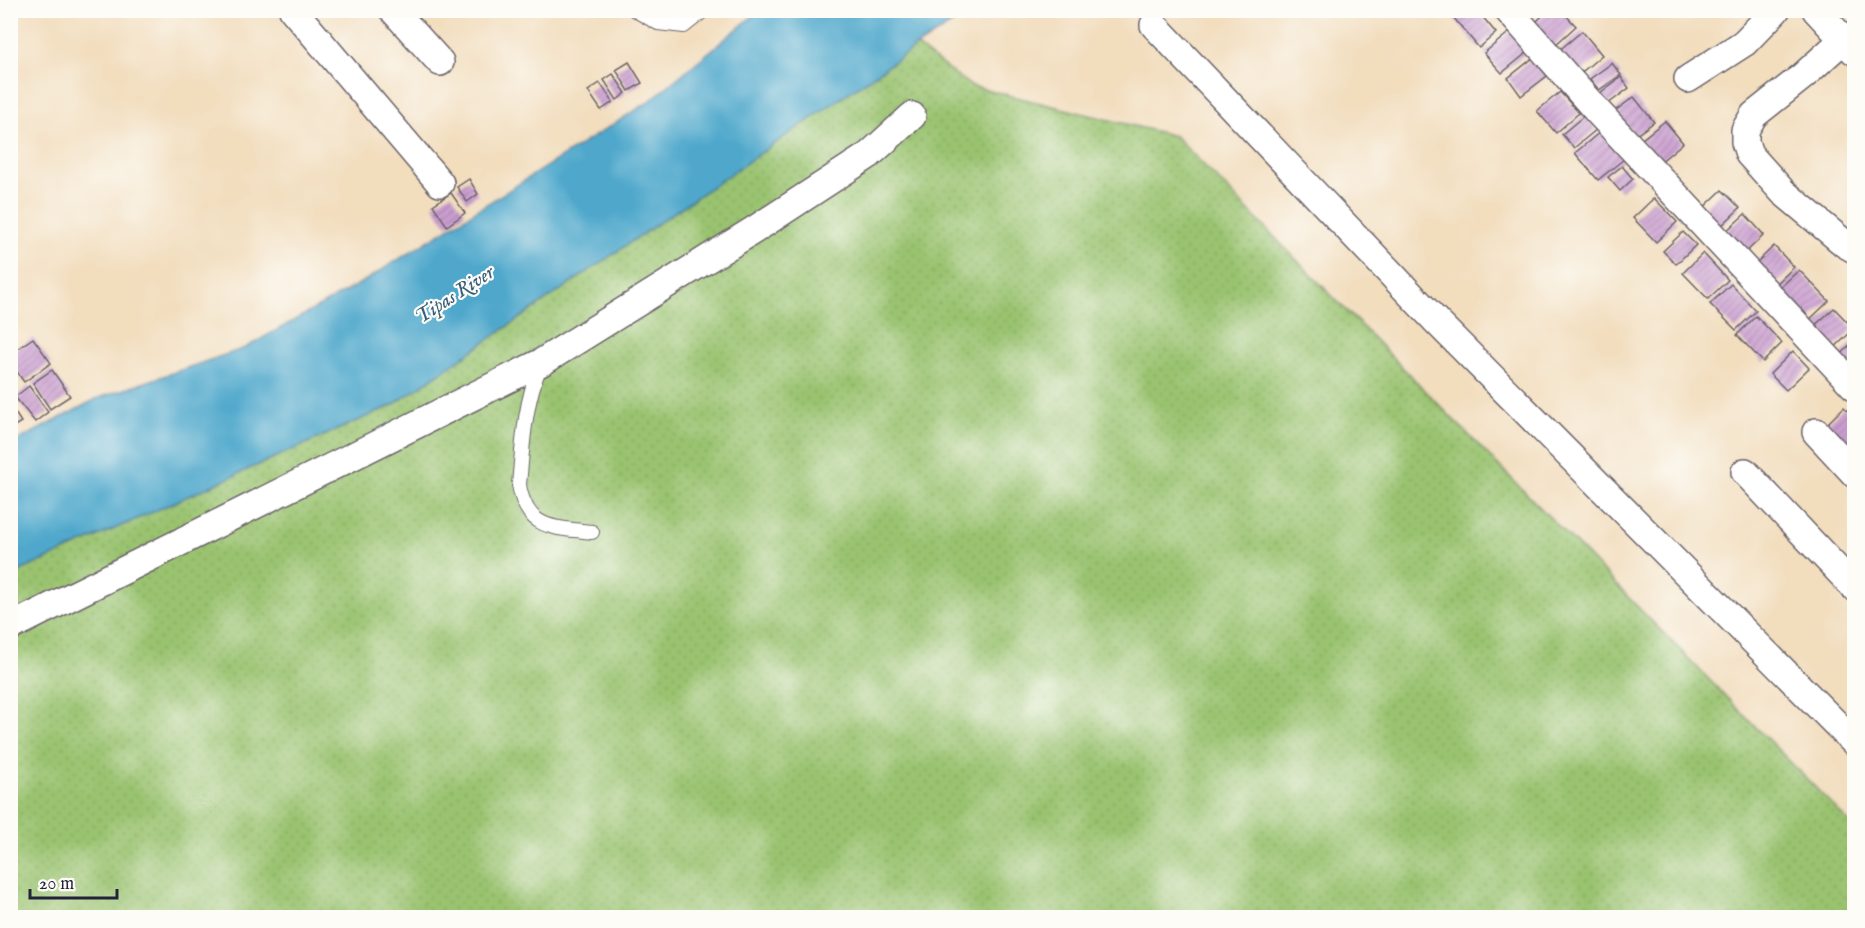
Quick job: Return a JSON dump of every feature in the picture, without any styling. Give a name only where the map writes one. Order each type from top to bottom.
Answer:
[{"type":"street","points":[[293,10],[440,183]]},
{"type":"street","points":[[393,10],[440,62]]},
{"type":"street","points":[[1508,10],[1598,112],[1854,386]]},
{"type":"street","points":[[1688,79],[1744,43],[1776,10]]},
{"type":"street","points":[[1815,10],[1849,45],[1803,76],[1754,115],[1745,130],[1745,142],[1749,154],[1783,192],[1854,249]]},
{"type":"street","points":[[1154,25],[1436,321],[1854,742]]},
{"type":"street","points":[[10,627],[542,362],[754,230],[869,155],[912,116]]},
{"type":"street","points":[[1816,432],[1854,473]]},
{"type":"street","points":[[1745,472],[1854,587]]},
{"type":"lane","points":[[635,10],[658,23],[684,26],[704,10]]},
{"type":"lane","points":[[542,362],[530,390],[525,411],[520,492],[528,510],[539,523],[591,532]]},
{"type":"green space","points":[[917,46],[971,86],[1175,136],[1854,827],[1854,917],[11,917],[10,575],[393,405]]},
{"type":"water","name":"Tipas River","points":[[759,11],[972,11],[917,46],[393,405],[11,575],[11,444],[96,399],[245,348],[366,280],[647,103]]},
{"type":"building","points":[[1461,10],[1477,10],[1496,33],[1479,48],[1453,17]]},
{"type":"building","points":[[1548,10],[1561,10],[1576,26],[1552,48],[1532,26]]},
{"type":"building","points":[[1512,30],[1530,50],[1502,73],[1484,53]]},
{"type":"building","points":[[1582,31],[1602,55],[1576,77],[1556,53]]},
{"type":"building","points":[[1533,58],[1547,76],[1521,96],[1508,78]]},
{"type":"building","points":[[629,62],[642,83],[629,91],[616,70]]},
{"type":"building","points":[[1612,63],[1621,75],[1599,90],[1590,79]]},
{"type":"building","points":[[613,74],[626,93],[617,100],[604,80]]},
{"type":"building","points":[[1621,77],[1629,88],[1608,104],[1600,93]]},
{"type":"building","points":[[600,83],[613,102],[601,110],[588,91]]},
{"type":"building","points":[[1560,92],[1579,113],[1556,133],[1537,111]]},
{"type":"building","points":[[1634,97],[1654,122],[1635,136],[1615,111]]},
{"type":"building","points":[[1585,115],[1597,129],[1574,148],[1562,134]]},
{"type":"building","points":[[1665,121],[1683,143],[1659,163],[1641,140]]},
{"type":"building","points":[[1601,131],[1624,159],[1598,180],[1575,153]]},
{"type":"building","points":[[1622,166],[1633,179],[1620,191],[1608,177]]},
{"type":"building","points":[[469,179],[478,194],[467,202],[457,187]]},
{"type":"building","points":[[1722,190],[1740,208],[1717,230],[1700,211]]},
{"type":"building","points":[[451,193],[465,213],[447,226],[433,205]]},
{"type":"building","points":[[1654,198],[1677,222],[1656,242],[1633,218]]},
{"type":"building","points":[[1745,214],[1764,235],[1744,254],[1724,233]]},
{"type":"building","points":[[1683,232],[1696,245],[1676,264],[1663,251]]},
{"type":"building","points":[[1774,246],[1794,267],[1772,288],[1752,267]]},
{"type":"building","points":[[1703,253],[1728,280],[1708,299],[1683,273]]},
{"type":"building","points":[[1799,270],[1829,301],[1804,325],[1774,293]]},
{"type":"building","points":[[1731,284],[1756,311],[1736,330],[1710,304]]},
{"type":"building","points":[[1834,308],[1854,329],[1832,350],[1811,329]]},
{"type":"building","points":[[1756,316],[1782,343],[1763,362],[1737,335]]},
{"type":"building","points":[[33,338],[51,363],[24,382],[10,362],[10,354]]},
{"type":"building","points":[[1854,341],[1854,377],[1837,359]]},
{"type":"building","points":[[1793,351],[1809,368],[1786,390],[1770,374]]},
{"type":"building","points":[[52,370],[70,396],[50,409],[33,383]]},
{"type":"building","points":[[29,386],[48,412],[35,422],[15,397]]},
{"type":"building","points":[[10,405],[21,422],[10,429]]},
{"type":"building","points":[[1844,407],[1854,418],[1854,445],[1848,451],[1825,426]]}]
